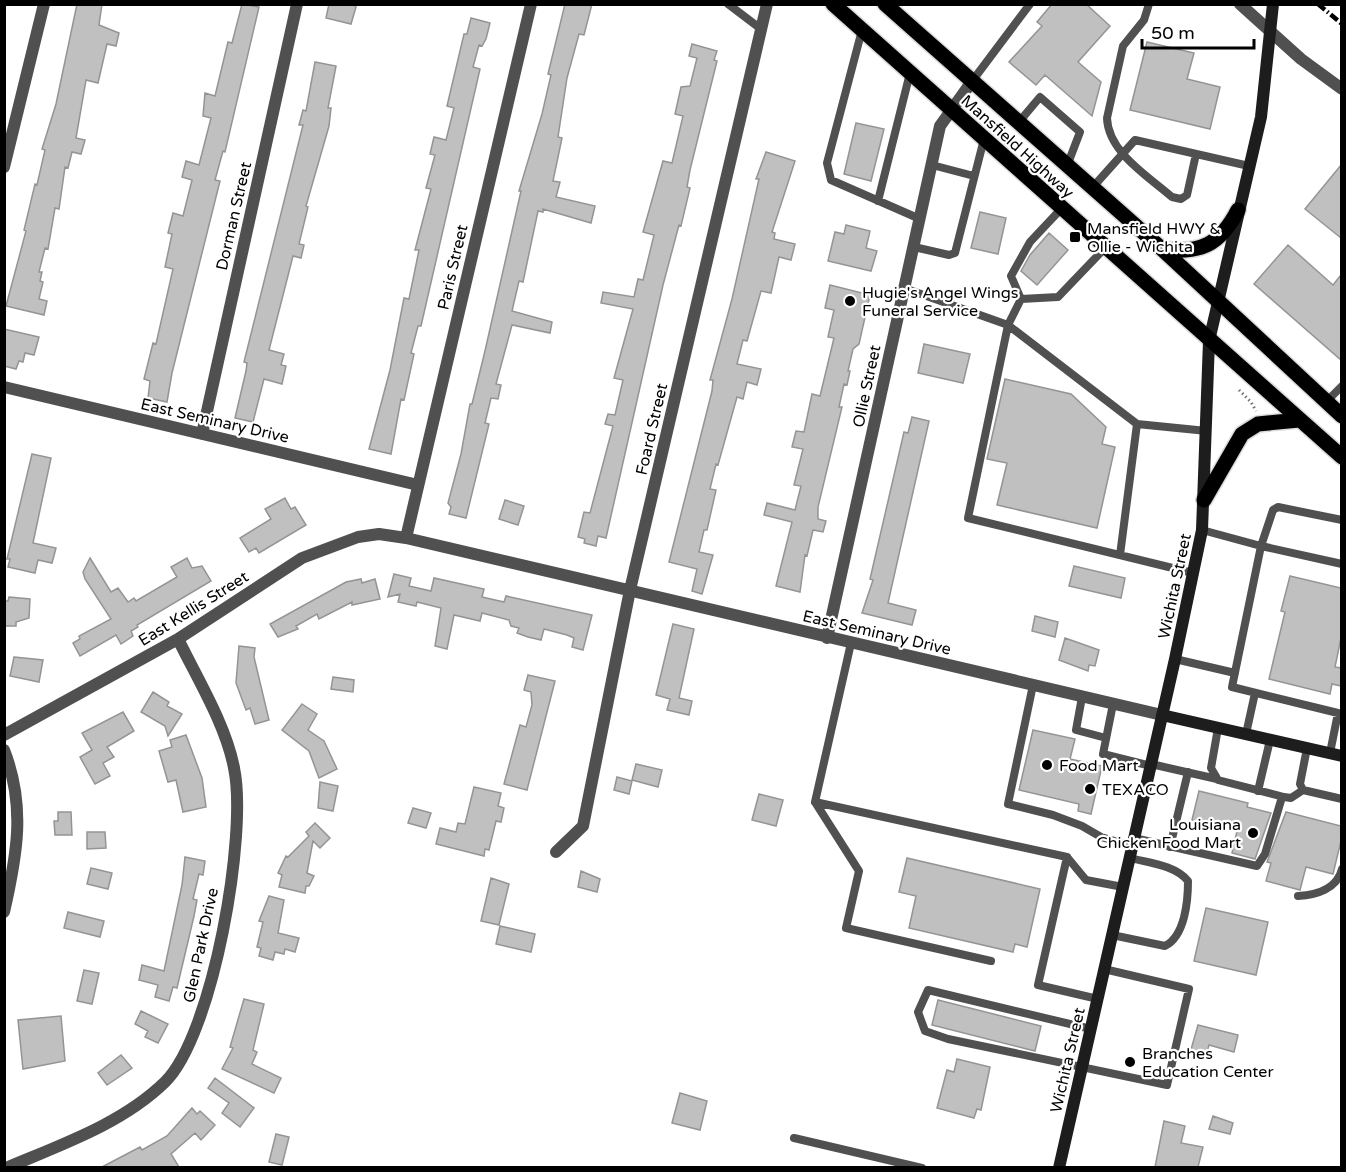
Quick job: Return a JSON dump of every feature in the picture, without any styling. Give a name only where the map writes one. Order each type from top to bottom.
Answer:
[{"type":"main road","name":"Mansfield Highway","points":[[833,4],[1060,209],[1341,457]]},
{"type":"main road","name":"Mansfield Highway","points":[[885,4],[1162,249],[1341,416]]},
{"type":"main road","name":"Wichita Street","points":[[1059,1167],[1175,659],[1202,530],[1209,341],[1262,107],[1268,30],[1273,4]]},
{"type":"main road","points":[[1162,249],[1196,250],[1214,242],[1229,228],[1238,210]]},
{"type":"main road","points":[[1204,500],[1242,434],[1258,424],[1299,420]]},
{"type":"main road","name":"East Seminary Drive","points":[[1162,715],[1336,755]]},
{"type":"street","points":[[4,167],[44,4]]},
{"type":"street","name":"Dorman Street","points":[[202,434],[297,4]]},
{"type":"street","name":"Paris Street","points":[[406,538],[531,4]]},
{"type":"street","name":"Foard Street","points":[[556,852],[583,826],[630,590],[767,4]]},
{"type":"street","points":[[1240,4],[1268,30],[1341,89]]},
{"type":"street","name":"Ollie Street","points":[[828,638],[940,126],[973,80]]},
{"type":"street","name":"East Seminary Drive","points":[[5,388],[418,485]]},
{"type":"street","name":"East Kellis Street","points":[[4,735],[178,639],[302,558],[358,537],[379,534],[406,538]]},
{"type":"street","name":"East Seminary Drive","points":[[406,538],[1162,715]]},
{"type":"street","name":"Glen Park Drive","points":[[7,1164],[100,1127],[137,1105],[166,1081],[183,1058],[197,1031],[208,994],[235,861],[237,788],[235,769],[228,744],[178,639]]},
{"type":"street","points":[[4,750],[14,774],[18,796],[15,865],[4,912]]},
{"type":"lane","points":[[728,4],[761,29]]},
{"type":"lane","points":[[973,80],[1030,4]]},
{"type":"lane","points":[[1149,4],[1144,20],[1123,45],[1107,118],[1110,137],[1122,153],[1172,197],[1181,199],[1187,195],[1196,154]]},
{"type":"lane","points":[[862,30],[826,163],[831,180],[920,219]]},
{"type":"lane","points":[[878,201],[910,73]]},
{"type":"lane","points":[[1019,122],[1040,97],[1080,132],[1067,166]]},
{"type":"lane","points":[[914,247],[949,255],[955,253],[984,139]]},
{"type":"lane","points":[[1092,188],[1135,140],[1249,166]]},
{"type":"lane","points":[[932,165],[974,176]]},
{"type":"lane","points":[[1060,209],[1030,242],[1011,276],[1021,300],[1008,326],[968,518],[1194,573]]},
{"type":"lane","points":[[1021,300],[1058,297],[1105,248]]},
{"type":"lane","points":[[904,288],[1008,326],[1137,424],[1206,431]]},
{"type":"lane","points":[[1326,402],[1341,386]]},
{"type":"lane","points":[[1120,555],[1137,424]]},
{"type":"lane","points":[[1336,755],[1340,713],[1232,687],[1261,546],[1273,510],[1278,507],[1341,520]]},
{"type":"lane","points":[[1202,530],[1341,564]]},
{"type":"lane","points":[[851,643],[815,802],[859,871],[846,928],[991,961]]},
{"type":"lane","points":[[1175,659],[1235,673]]},
{"type":"lane","points":[[1033,685],[1008,804],[1053,815],[1082,826],[1101,837],[1132,847],[1184,875],[1188,881],[1185,908],[1177,937],[1165,946],[1112,935]]},
{"type":"lane","points":[[1246,734],[1255,693]]},
{"type":"lane","points":[[1082,697],[1076,730],[1106,738]]},
{"type":"lane","points":[[1113,704],[1102,754],[1188,772],[1282,797],[1291,798],[1303,790],[1341,799]]},
{"type":"lane","points":[[1218,728],[1211,768],[1218,780]]},
{"type":"lane","points":[[1258,791],[1270,740]]},
{"type":"lane","points":[[1303,790],[1300,784],[1307,748]]},
{"type":"lane","points":[[1170,847],[1188,772]]},
{"type":"lane","points":[[1132,847],[1170,847],[1257,866],[1265,854],[1282,797]]},
{"type":"lane","points":[[815,802],[1067,857],[1086,880],[1123,887]]},
{"type":"lane","points":[[1067,857],[1038,985],[1098,999]]},
{"type":"lane","points":[[1298,896],[1313,895],[1335,884],[1341,869]]},
{"type":"lane","points":[[1091,1029],[928,990],[918,1012],[925,1031],[948,1039],[1167,1084],[1189,989],[1104,969]]},
{"type":"lane","points":[[794,1138],[922,1167]]},
{"type":"path","points":[[1239,390],[1240,383]]},
{"type":"path","points":[[1233,386],[1251,402],[1258,416]]},
{"type":"building","points":[[77,4],[102,4],[99,25],[119,33],[116,46],[107,44],[98,83],[86,80],[76,138],[85,140],[81,154],[72,152],[68,168],[65,167],[59,209],[55,208],[48,249],[45,248],[39,272],[42,272],[40,281],[43,282],[39,299],[47,301],[44,315],[6,306],[26,231],[24,230],[35,184],[37,185],[45,150],[42,149],[56,104]]},
{"type":"building","points":[[242,4],[259,7],[225,152],[223,151],[215,180],[220,181],[172,373],[167,402],[148,398],[150,381],[144,379],[153,343],[156,344],[173,269],[165,267],[172,234],[168,233],[173,213],[183,216],[192,180],[182,177],[186,161],[199,165],[211,118],[203,116],[205,93],[215,96],[228,42],[232,43]]},
{"type":"building","points":[[329,4],[353,4],[356,7],[351,24],[326,18]]},
{"type":"building","points":[[565,4],[592,4],[584,35],[579,34],[567,78],[558,137],[562,138],[553,181],[560,182],[556,197],[595,206],[591,223],[543,209],[543,212],[538,211],[523,282],[519,281],[512,311],[552,322],[550,333],[512,325],[496,384],[501,385],[498,399],[491,398],[485,423],[489,424],[466,518],[449,514],[451,507],[448,503],[461,454],[470,404],[472,404],[485,351],[521,191],[519,191],[542,114],[551,75],[548,74]]},
{"type":"building","points":[[1052,4],[1086,4],[1110,26],[1078,62],[1101,82],[1092,116],[1045,75],[1036,85],[1009,62],[1042,26],[1037,22]]},
{"type":"building","points":[[471,18],[490,23],[486,39],[482,46],[479,45],[473,67],[480,69],[421,326],[418,326],[411,353],[414,354],[404,400],[401,399],[391,454],[369,449],[390,370],[404,298],[409,299],[419,250],[415,250],[431,189],[426,188],[435,155],[430,154],[434,137],[446,140],[454,108],[447,106],[464,34],[467,34]]},
{"type":"building","points":[[1147,42],[1194,53],[1187,79],[1220,87],[1210,129],[1130,110]]},
{"type":"building","points":[[692,44],[717,51],[714,60],[717,61],[690,170],[687,187],[690,188],[663,285],[606,538],[598,536],[596,546],[584,543],[585,539],[578,537],[584,512],[590,513],[613,426],[605,424],[608,414],[615,415],[623,380],[614,378],[633,309],[601,303],[603,292],[634,297],[638,279],[643,280],[654,235],[643,232],[663,161],[672,163],[683,116],[675,114],[681,87],[690,86],[697,58],[689,56]]},
{"type":"building","points":[[315,62],[336,66],[328,108],[331,108],[329,126],[306,206],[308,207],[299,244],[304,245],[301,258],[293,256],[269,350],[284,354],[281,365],[286,366],[282,384],[264,379],[253,422],[235,418],[246,371],[247,363],[244,362],[303,125],[299,125],[303,110],[306,111]]},
{"type":"building","points":[[856,123],[884,129],[871,181],[844,174]]},
{"type":"building","points":[[766,152],[795,161],[772,232],[775,233],[774,239],[795,244],[791,260],[779,257],[771,293],[761,291],[747,341],[743,340],[737,364],[761,369],[757,385],[747,382],[743,399],[737,397],[718,465],[716,464],[710,489],[716,490],[707,530],[704,530],[699,552],[713,555],[702,594],[692,591],[697,569],[669,562],[712,391],[713,380],[710,380],[732,299],[759,179],[756,179]]},
{"type":"building","points":[[1341,165],[1341,238],[1305,209]]},
{"type":"building","points":[[980,212],[1006,218],[998,254],[971,248]]},
{"type":"building","points":[[846,225],[870,231],[866,248],[877,251],[871,271],[828,261],[835,232],[844,234]]},
{"type":"building","points":[[1049,233],[1068,250],[1037,285],[1021,271],[1030,255]]},
{"type":"building","points":[[1288,245],[1333,285],[1341,275],[1341,360],[1254,284]]},
{"type":"building","points":[[830,285],[870,295],[859,344],[853,349],[847,385],[844,384],[839,407],[842,407],[818,507],[818,519],[826,521],[823,532],[813,530],[807,556],[805,555],[800,592],[776,586],[792,522],[764,515],[767,503],[795,510],[801,486],[794,485],[803,449],[792,447],[796,431],[804,432],[812,394],[820,396],[834,338],[828,337],[834,310],[825,308]]},
{"type":"building","points":[[4,329],[39,337],[34,355],[25,353],[23,362],[19,361],[16,369],[4,366]]},
{"type":"building","points":[[924,344],[970,354],[963,383],[918,373]]},
{"type":"building","points":[[1005,379],[1071,394],[1106,427],[1102,444],[1115,447],[1097,528],[997,505],[1007,463],[987,459]]},
{"type":"building","points":[[912,417],[929,421],[888,603],[916,610],[912,625],[862,613],[873,580],[870,579],[904,432],[908,433]]},
{"type":"building","points":[[32,454],[51,458],[33,543],[56,548],[52,563],[38,560],[35,573],[8,567],[10,559],[7,559]]},
{"type":"building","points":[[285,498],[291,509],[295,507],[306,525],[259,553],[256,548],[249,552],[240,538],[271,519],[265,509]]},
{"type":"building","points":[[505,500],[524,506],[518,525],[499,519]]},
{"type":"building","points":[[90,558],[111,592],[118,588],[128,602],[134,598],[136,601],[177,577],[171,567],[187,558],[192,568],[202,566],[211,581],[137,625],[138,627],[131,631],[133,636],[121,644],[116,635],[80,656],[73,643],[80,639],[79,636],[111,619],[85,579],[83,572]]},
{"type":"building","points":[[1074,566],[1125,578],[1121,598],[1069,586]]},
{"type":"building","points":[[394,574],[411,578],[409,586],[431,591],[434,578],[484,589],[482,597],[504,602],[506,596],[592,615],[583,650],[572,647],[574,638],[567,635],[544,629],[541,640],[528,637],[517,633],[519,628],[511,626],[509,620],[482,613],[480,621],[454,615],[447,649],[435,646],[441,608],[417,602],[416,606],[398,602],[400,594],[388,597]]},
{"type":"building","points":[[1290,576],[1341,588],[1341,638],[1335,667],[1341,668],[1341,686],[1332,684],[1330,694],[1269,679],[1285,612],[1281,611]]},
{"type":"building","points":[[361,579],[362,583],[375,579],[380,599],[352,605],[352,602],[319,619],[317,614],[296,626],[298,629],[278,637],[270,624],[346,582]]},
{"type":"building","points":[[9,597],[30,599],[29,618],[16,622],[16,626],[4,626],[4,601],[8,601]]},
{"type":"building","points":[[1035,616],[1058,622],[1055,637],[1032,631]]},
{"type":"building","points":[[673,624],[694,629],[679,698],[692,701],[689,715],[667,710],[670,699],[656,695]]},
{"type":"building","points":[[1065,638],[1099,650],[1095,666],[1089,665],[1088,671],[1059,660]]},
{"type":"building","points":[[239,646],[255,648],[254,657],[269,720],[255,724],[250,708],[246,710],[236,683]]},
{"type":"building","points":[[14,657],[43,660],[39,682],[10,676]]},
{"type":"building","points":[[528,675],[555,681],[527,790],[504,784],[520,725],[526,727],[532,705],[531,692],[524,690]]},
{"type":"building","points":[[333,677],[354,680],[353,692],[331,689]]},
{"type":"building","points":[[153,692],[169,702],[167,706],[182,714],[168,736],[165,726],[141,712]]},
{"type":"building","points":[[302,704],[317,714],[308,730],[324,741],[337,769],[319,778],[309,751],[282,730]]},
{"type":"building","points":[[123,712],[134,731],[107,747],[114,757],[103,763],[110,776],[95,784],[80,757],[92,750],[82,733]]},
{"type":"building","name":"Food Mart","points":[[1033,730],[1075,739],[1070,759],[1102,766],[1091,814],[1078,811],[1079,804],[1019,790]]},
{"type":"building","points":[[186,735],[202,778],[206,807],[183,812],[176,780],[168,782],[159,751],[172,747],[170,740]]},
{"type":"building","points":[[636,764],[662,770],[658,787],[632,780]]},
{"type":"building","points":[[617,777],[632,781],[629,794],[614,790]]},
{"type":"building","points":[[320,782],[338,786],[333,811],[318,808]]},
{"type":"building","points":[[474,787],[501,793],[498,806],[504,808],[501,822],[496,821],[489,850],[485,849],[484,856],[436,844],[440,828],[456,832],[458,823],[465,824]]},
{"type":"building","points":[[1199,791],[1248,803],[1247,807],[1271,813],[1255,859],[1232,853],[1237,831],[1192,820]]},
{"type":"building","points":[[759,794],[783,800],[776,826],[752,820]]},
{"type":"building","points":[[413,808],[431,813],[426,828],[408,823]]},
{"type":"building","points":[[58,812],[71,812],[72,835],[55,835],[54,821],[58,821]]},
{"type":"building","points":[[1286,812],[1341,826],[1341,841],[1333,874],[1306,867],[1300,890],[1266,881],[1271,863],[1267,862]]},
{"type":"building","points":[[315,823],[330,838],[320,848],[313,841],[307,873],[314,876],[309,886],[306,886],[305,893],[279,887],[282,875],[278,873],[286,856],[288,857],[309,836],[306,832]]},
{"type":"building","points":[[87,832],[105,832],[106,848],[87,849]]},
{"type":"building","points":[[185,857],[205,861],[203,875],[199,874],[193,899],[197,900],[177,988],[173,987],[169,1001],[155,997],[158,985],[139,980],[142,965],[164,971],[182,885]]},
{"type":"building","points":[[907,858],[1040,889],[1027,947],[1015,944],[1013,952],[909,928],[916,896],[899,892]]},
{"type":"building","points":[[91,868],[112,873],[108,889],[87,884]]},
{"type":"building","points":[[581,871],[600,879],[597,892],[578,887]]},
{"type":"building","points":[[491,878],[509,884],[499,925],[481,921]]},
{"type":"building","points":[[269,896],[284,900],[278,933],[299,938],[295,952],[285,949],[284,954],[275,952],[273,960],[259,956],[261,948],[257,947],[263,922],[259,921]]},
{"type":"building","points":[[1206,908],[1268,922],[1256,975],[1194,961]]},
{"type":"building","points":[[68,912],[104,921],[100,937],[64,928]]},
{"type":"building","points":[[500,926],[535,934],[531,952],[496,944]]},
{"type":"building","points":[[84,970],[99,973],[92,1004],[77,1001]]},
{"type":"building","points":[[244,999],[264,1004],[253,1050],[257,1052],[252,1064],[281,1078],[274,1093],[222,1069],[233,1048],[230,1047]]},
{"type":"building","points":[[938,1000],[1041,1026],[1035,1051],[932,1025]]},
{"type":"building","points":[[141,1011],[168,1024],[158,1043],[145,1037],[148,1031],[135,1024]]},
{"type":"building","points":[[61,1016],[65,1061],[23,1069],[18,1020]]},
{"type":"building","points":[[1198,1025],[1238,1035],[1234,1052],[1209,1045],[1206,1057],[1190,1053]]},
{"type":"building","points":[[121,1055],[132,1068],[107,1085],[98,1073]]},
{"type":"building","points":[[957,1059],[990,1067],[981,1110],[977,1109],[974,1118],[937,1108],[947,1070],[954,1072]]},
{"type":"building","points":[[215,1078],[254,1108],[240,1127],[222,1113],[229,1103],[208,1088]]},
{"type":"building","points":[[680,1093],[707,1101],[700,1130],[672,1123]]},
{"type":"building","points":[[192,1108],[197,1114],[200,1111],[215,1125],[201,1140],[195,1133],[171,1154],[179,1167],[102,1167],[140,1147],[142,1150],[167,1136]]},
{"type":"building","points":[[1213,1116],[1233,1123],[1230,1134],[1209,1129]]},
{"type":"building","points":[[1164,1121],[1185,1126],[1181,1143],[1203,1147],[1198,1167],[1155,1167]]},
{"type":"building","points":[[276,1134],[289,1137],[282,1165],[269,1162]]},
{"type":"railway","points":[[1318,4],[1342,24]]},
{"type":"place","name":"Mansfield HWY & Ollie - Wichita","points":[[1075,237]]},
{"type":"place","name":"Hugie's Angel Wings Funeral Service","points":[[850,301]]},
{"type":"place","name":"Food Mart","points":[[1047,765]]},
{"type":"place","name":"TEXACO","points":[[1090,789]]},
{"type":"place","name":"Louisiana Chicken Food Mart","points":[[1253,833]]},
{"type":"place","name":"Branches Education Center","points":[[1130,1062]]}]
